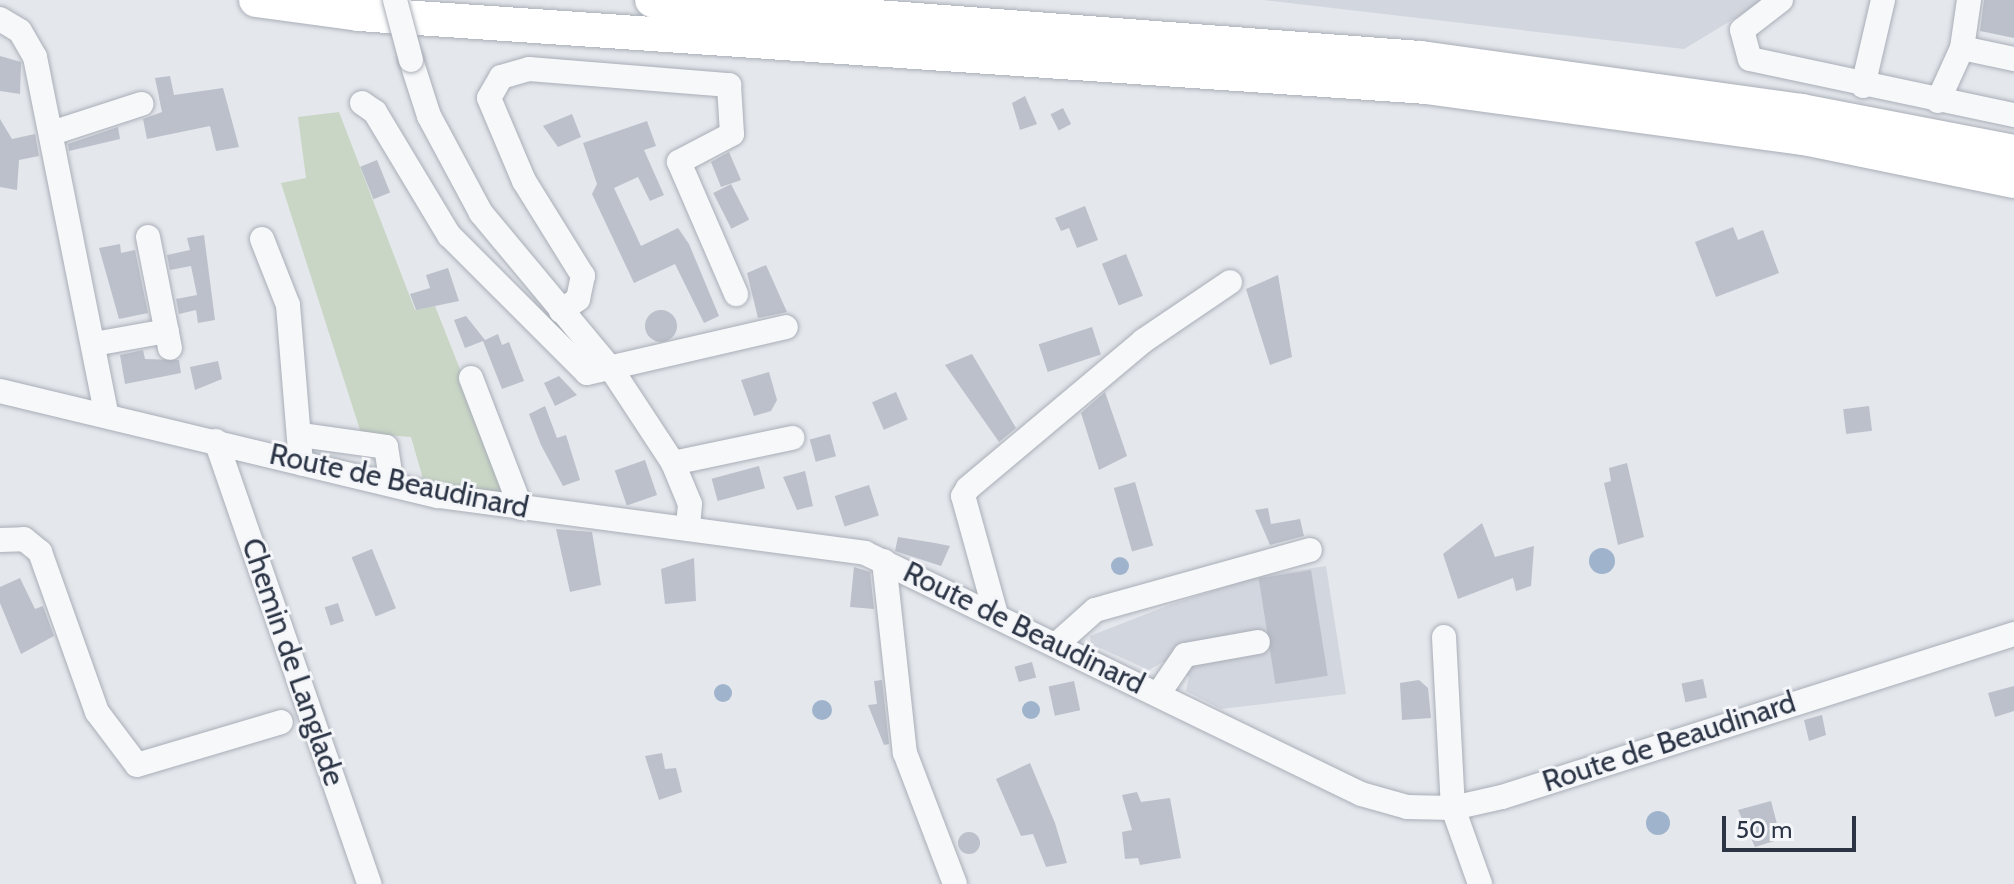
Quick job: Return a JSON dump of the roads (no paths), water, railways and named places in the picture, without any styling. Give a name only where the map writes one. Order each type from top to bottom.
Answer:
[{"type":"highway","points":[[256,0],[359,14],[1426,87],[1804,138],[2014,181]]},
{"type":"highway","points":[[652,0],[1420,58],[1801,111],[2014,152]]},
{"type":"street","points":[[395,0],[411,60],[462,182],[561,311],[612,370],[673,463],[690,504],[688,529]]},
{"type":"street","points":[[1781,0],[1742,30],[1750,59],[1863,86],[2014,115]]},
{"type":"street","points":[[1863,86],[1883,0]]},
{"type":"street","points":[[1938,101],[1962,48],[1969,0]]},
{"type":"street","points":[[0,19],[20,31],[35,57],[107,416]]},
{"type":"street","points":[[1962,48],[2014,59]]},
{"type":"street","points":[[561,311],[578,299],[583,276],[524,181],[489,98],[501,77],[529,69],[729,85],[732,134],[679,162],[736,294]]},
{"type":"street","points":[[362,103],[375,112],[449,235],[580,368],[612,370],[786,327]]},
{"type":"street","points":[[52,133],[141,104]]},
{"type":"street","points":[[94,344],[168,339],[148,237]]},
{"type":"street","points":[[262,239],[288,305],[301,463]]},
{"type":"street","points":[[995,611],[963,496],[968,488],[1143,341],[1230,282]]},
{"type":"street","points":[[471,378],[521,508]]},
{"type":"street","name":"Route de Beaudinard","points":[[0,391],[392,485],[521,508],[688,529],[884,561],[995,611],[1361,794],[1453,808],[2014,634]]},
{"type":"street","points":[[301,435],[386,447],[392,485]]},
{"type":"street","points":[[673,463],[792,438]]},
{"type":"street","name":"Chemin de Langlade","points":[[216,441],[369,884]]},
{"type":"street","points":[[0,540],[24,539],[40,552],[97,712],[137,765],[281,722]]},
{"type":"street","points":[[1058,643],[1095,610],[1310,550]]},
{"type":"street","points":[[884,561],[905,753],[955,884]]},
{"type":"street","points":[[1444,637],[1453,808],[1480,884]]},
{"type":"street","points":[[1159,693],[1185,655],[1258,642]]},
{"type":"water","points":[[1602,548],[1611,552],[1615,561],[1611,570],[1602,574],[1593,570],[1589,561],[1593,552]]},
{"type":"water","points":[[1116,557],[1124,557],[1129,566],[1127,573],[1116,575],[1111,570],[1111,562]]},
{"type":"water","points":[[723,684],[732,693],[723,702],[714,693]]},
{"type":"water","points":[[818,700],[826,700],[832,710],[826,720],[818,720],[812,714],[812,706]]},
{"type":"water","points":[[1031,701],[1040,710],[1031,719],[1022,710]]},
{"type":"water","points":[[1658,811],[1667,814],[1670,823],[1667,832],[1658,835],[1649,832],[1646,823],[1649,814]]}]
